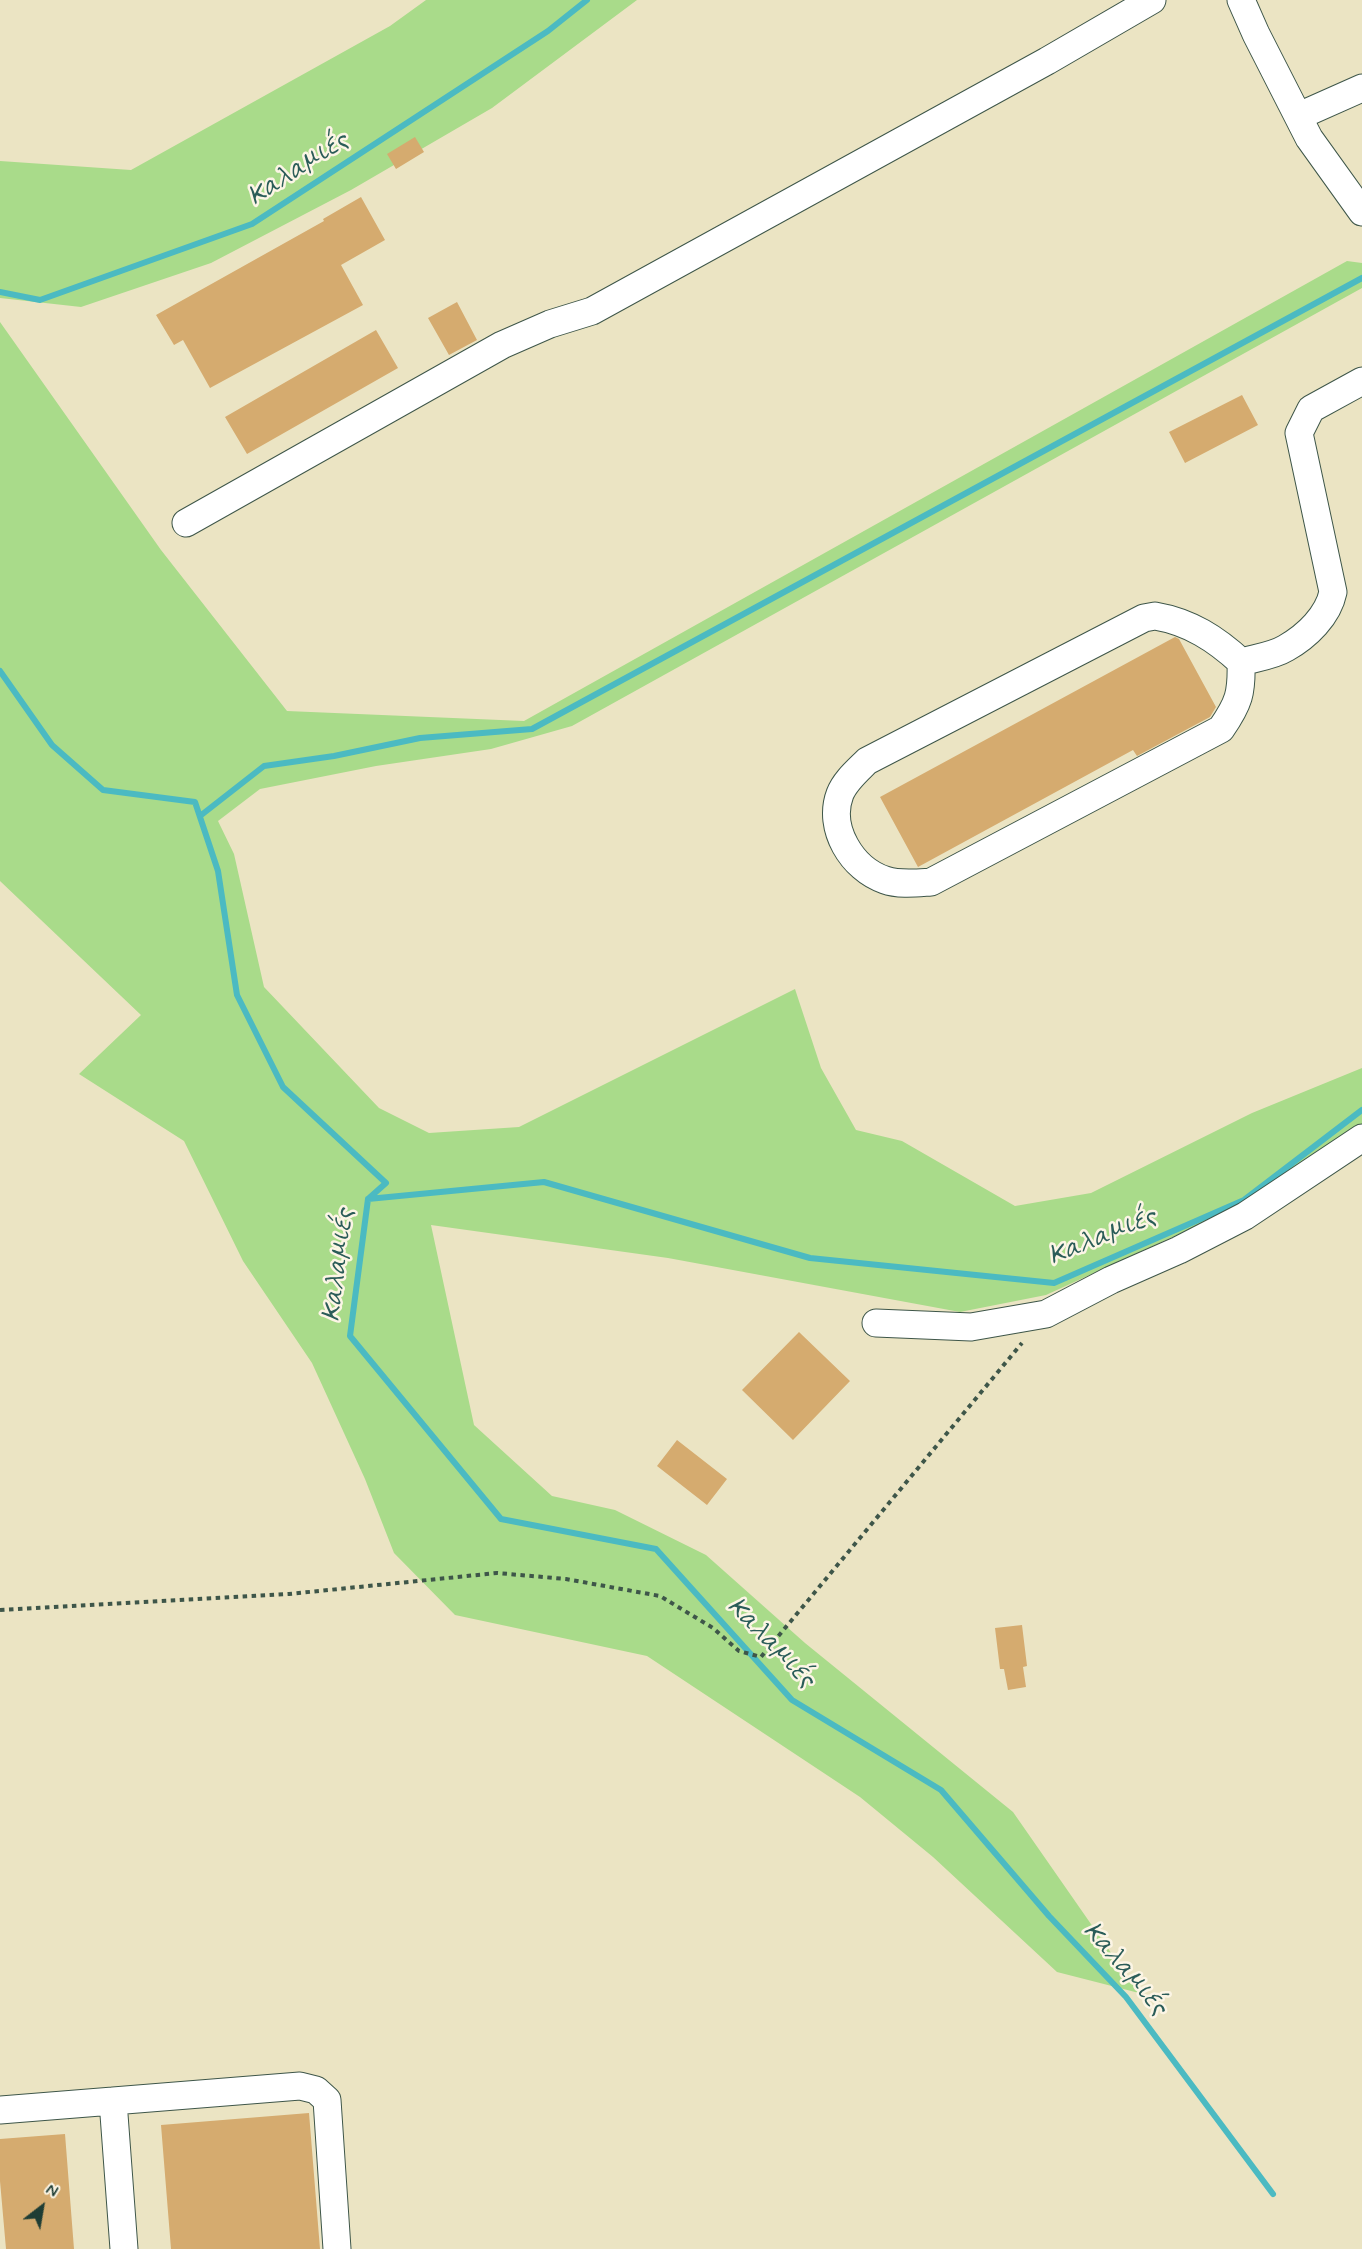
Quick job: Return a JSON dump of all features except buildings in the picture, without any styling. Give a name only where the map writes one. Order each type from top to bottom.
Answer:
[{"type":"street","points":[[186,523],[502,345],[550,324],[592,311],[1047,61],[1152,0]]},
{"type":"street","points":[[1241,0],[1309,138],[1362,212]]},
{"type":"street","points":[[1299,116],[1358,89]]},
{"type":"street","points":[[1241,662],[1284,650],[1309,631],[1330,603],[1333,592],[1299,433],[1311,409],[1362,381]]},
{"type":"street","points":[[1155,616],[1192,628],[1219,641],[1241,662],[1242,687],[1235,709],[1221,729],[931,882],[902,883],[885,880],[862,867],[839,835],[837,812],[840,794],[853,775],[867,761],[1144,618],[1155,616]]},
{"type":"street","points":[[876,1323],[971,1327],[1046,1314],[1245,1216],[1362,1138]]},
{"type":"street","points":[[0,2110],[300,2086],[316,2090],[327,2100],[337,2249]]},
{"type":"street","points":[[113,2101],[124,2249]]},
{"type":"path","points":[[0,1610],[289,1594],[497,1573],[566,1579],[660,1596],[713,1628],[739,1651],[761,1657],[1023,1341]]},
{"type":"green space","points":[[426,0],[637,0],[492,108],[351,190],[211,263],[81,307],[0,298],[0,161],[131,170],[390,26]]},
{"type":"green space","points":[[1347,261],[1362,263],[1362,288],[572,726],[491,749],[376,766],[260,789],[218,821],[234,854],[264,987],[379,1108],[429,1133],[519,1127],[795,989],[821,1068],[856,1130],[902,1141],[1015,1206],[1091,1193],[1252,1113],[1362,1068],[1362,1125],[1251,1201],[1046,1295],[960,1312],[668,1258],[431,1225],[474,1425],[552,1496],[615,1510],[706,1555],[805,1643],[1013,1812],[1139,1993],[1057,1972],[933,1857],[860,1797],[647,1656],[455,1615],[394,1553],[365,1479],[312,1363],[243,1261],[184,1141],[79,1074],[141,1015],[0,881],[0,322],[161,550],[287,711],[524,721]]},
{"type":"waterway","name":"Καλαμιές","points":[[0,292],[40,300],[252,224],[548,31],[587,0]]},
{"type":"waterway","points":[[200,816],[264,766],[334,756],[420,738],[532,729],[1362,278]]},
{"type":"waterway","name":"Καλαμιές","points":[[0,671],[52,745],[103,790],[195,802],[218,871],[237,995],[283,1087],[386,1183],[368,1199],[350,1336],[501,1519],[656,1549],[792,1700],[941,1790],[1049,1916],[1126,1997],[1273,2194]]},
{"type":"waterway","name":"Καλαμιές","points":[[368,1199],[544,1182],[810,1258],[1054,1283],[1244,1200],[1362,1110]]}]
